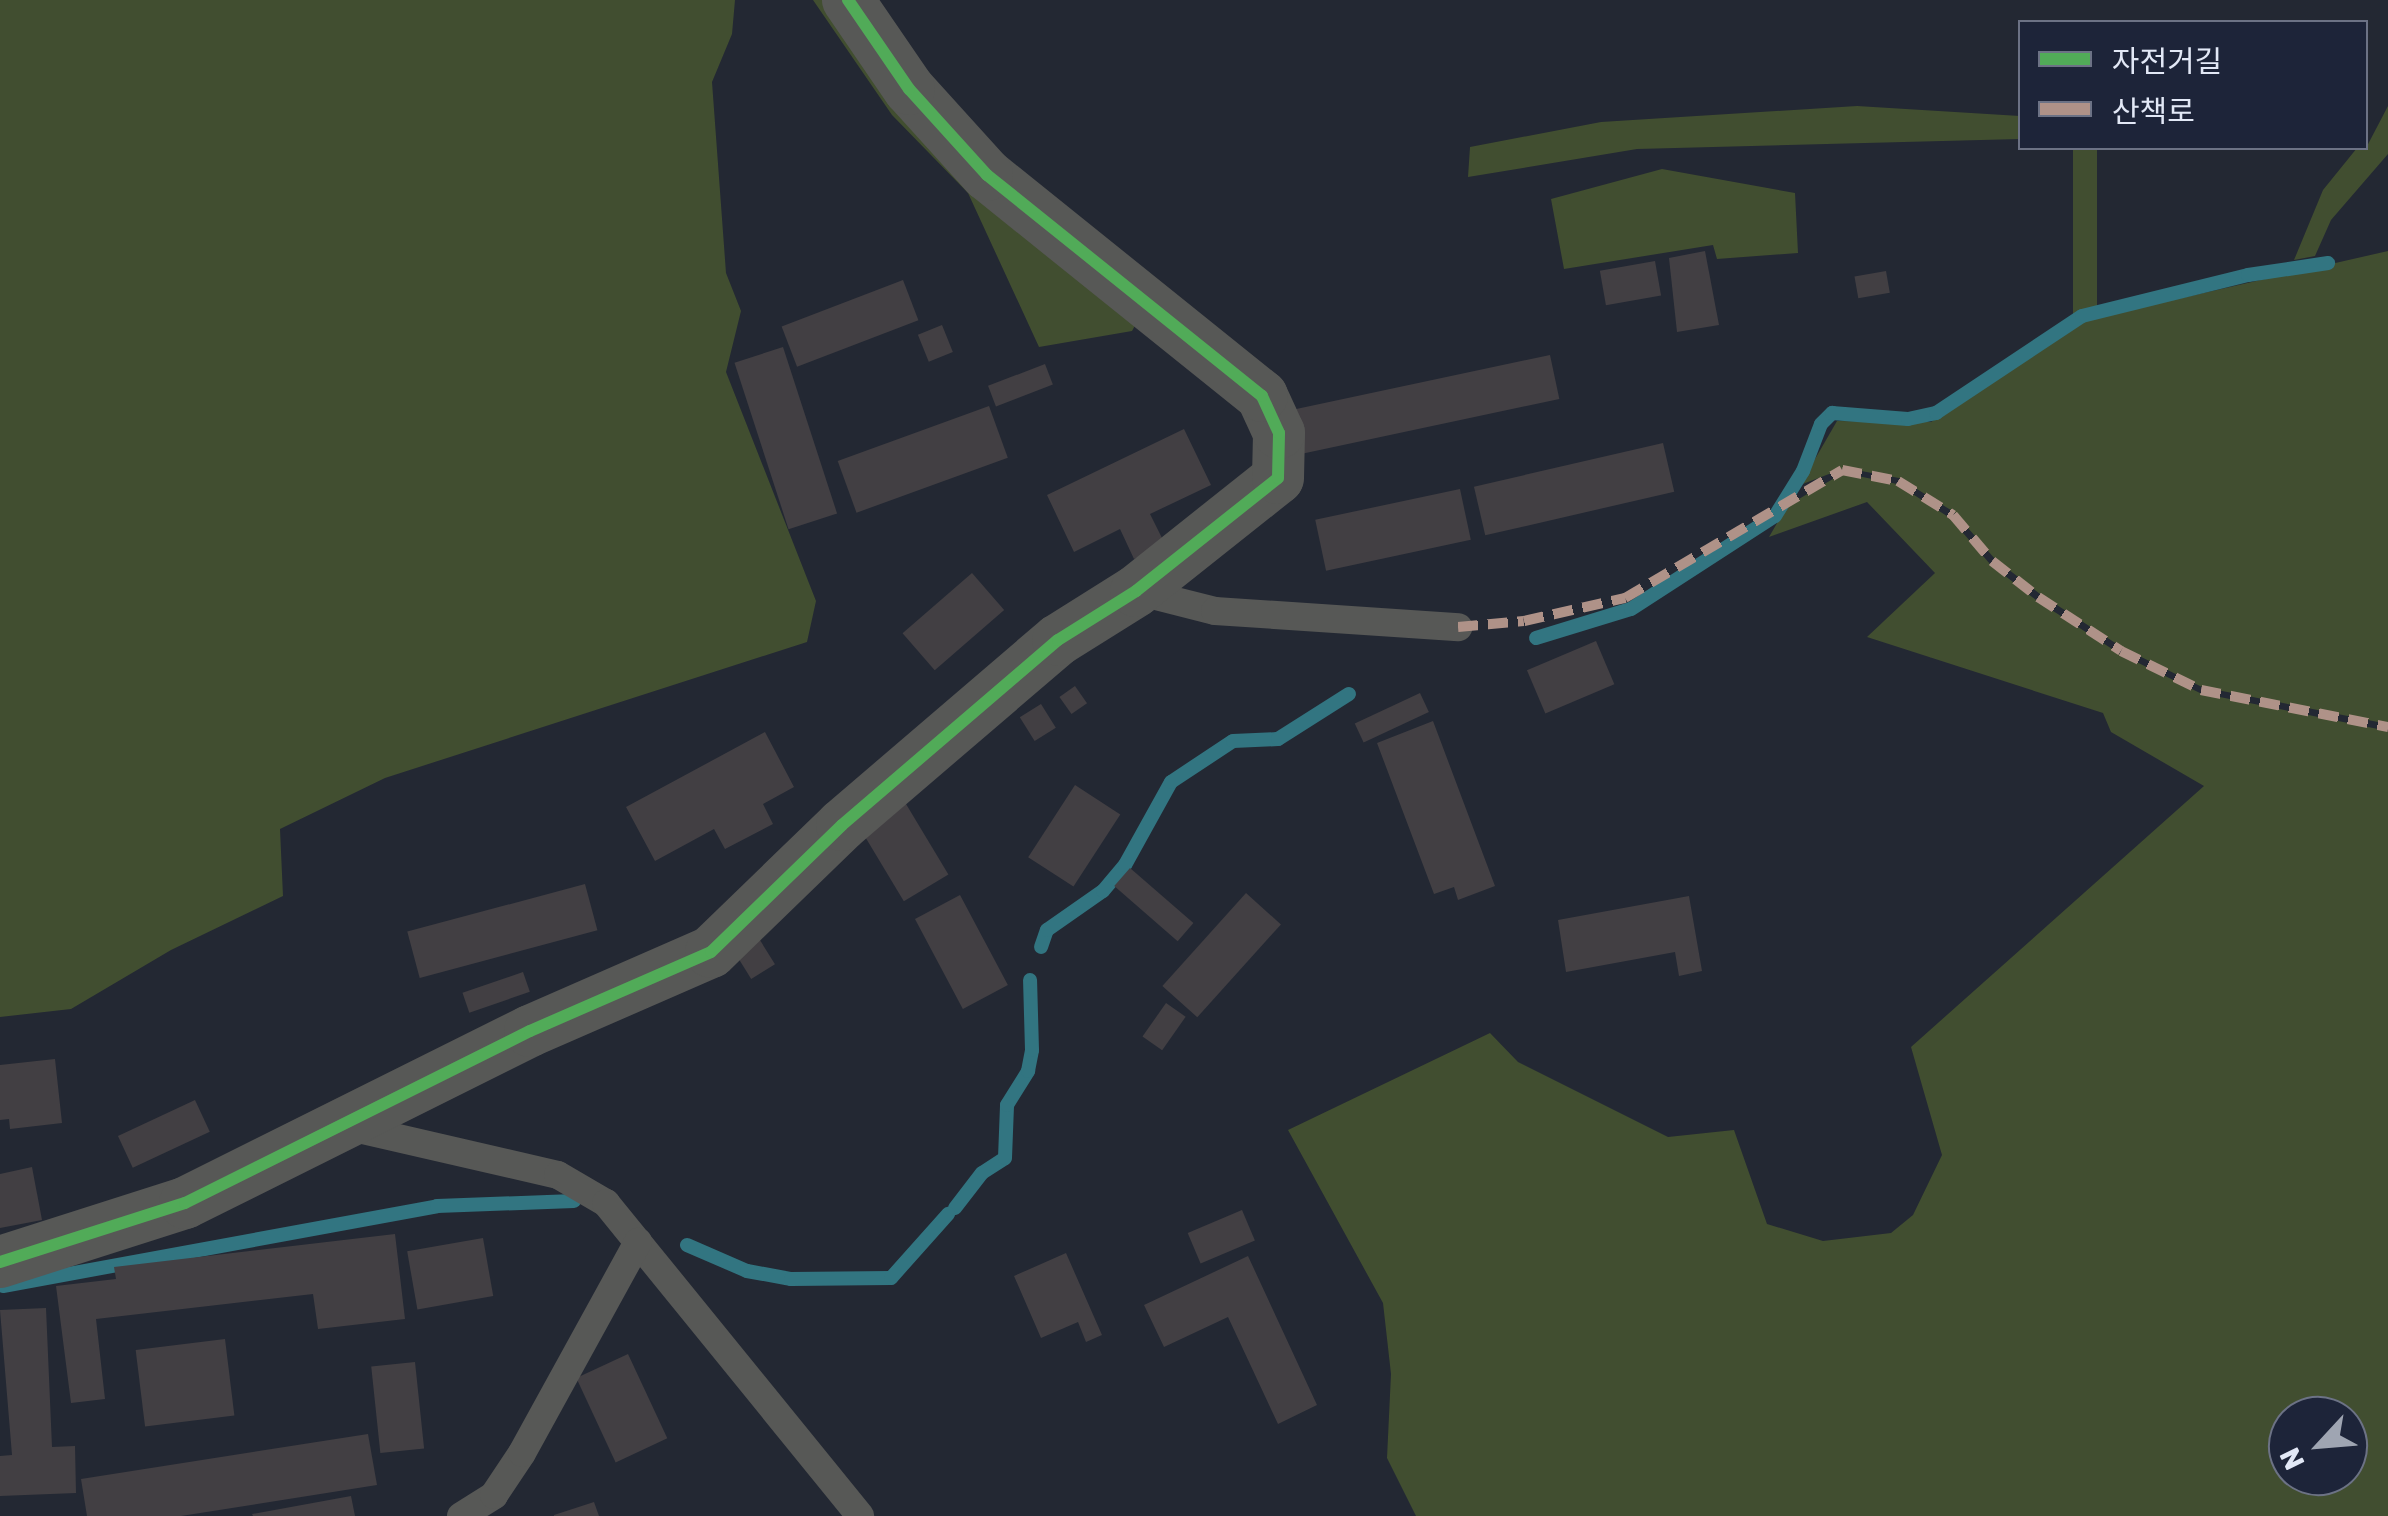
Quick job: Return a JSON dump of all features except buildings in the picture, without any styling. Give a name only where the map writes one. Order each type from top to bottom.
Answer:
[{"type":"street","points":[[0,1262],[185,1202],[530,1031],[711,952],[842,824],[1058,640],[1136,591],[1278,478],[1279,433],[1262,396],[987,175],[909,89],[848,0]]},
{"type":"lane","points":[[1136,591],[1215,611],[1458,628]]},
{"type":"lane","points":[[344,1126],[450,1145],[558,1175],[606,1203],[860,1516]]},
{"type":"lane","points":[[461,1516],[494,1495],[522,1453],[638,1242]]},
{"type":"green space","points":[[0,0],[735,0],[732,34],[712,82],[726,273],[741,311],[726,372],[816,601],[807,642],[385,778],[280,829],[283,896],[171,950],[71,1009],[0,1017]]},
{"type":"green space","points":[[813,0],[839,0],[1138,320],[1132,331],[1039,347],[968,193],[892,115]]},
{"type":"green space","points":[[1857,106],[2018,116],[2018,139],[1637,149],[1468,177],[1470,147],[1601,122]]},
{"type":"green space","points":[[2388,106],[2388,154],[2331,220],[2315,256],[2294,260],[2323,190],[2355,150],[2368,150]]},
{"type":"green space","points":[[2073,150],[2097,150],[2097,323],[2073,323]]},
{"type":"green space","points":[[1662,169],[1795,193],[1798,253],[1717,259],[1713,245],[1564,269],[1551,199]]},
{"type":"green space","points":[[2388,251],[2388,724],[2202,687],[2123,648],[2040,594],[1995,559],[1954,512],[1899,478],[1845,468],[1800,485],[1837,421],[1931,422],[2085,320]]},
{"type":"green space","points":[[1843,473],[1897,484],[1950,518],[1990,564],[2036,600],[2120,654],[2200,693],[2388,731],[2388,1516],[1416,1516],[1387,1458],[1391,1374],[1383,1303],[1288,1130],[1490,1033],[1518,1062],[1668,1137],[1734,1130],[1767,1224],[1823,1241],[1891,1233],[1913,1215],[1942,1155],[1911,1047],[2204,786],[2111,732],[2103,713],[1867,637],[1935,573],[1867,502],[1769,537],[1787,506]]},
{"type":"waterway","points":[[1536,638],[1631,609],[1775,516],[1803,471],[1821,424],[1832,413],[1908,419],[1936,413],[2082,316],[2248,275],[2328,263]]},
{"type":"waterway","points":[[1041,947],[1047,930],[1103,891],[1125,865],[1171,782],[1233,741],[1278,739],[1349,694]]},
{"type":"waterway","points":[[955,1208],[982,1173],[1005,1158],[1007,1105],[1028,1071],[1032,1050],[1030,980]]},
{"type":"waterway","points":[[3,1286],[437,1206],[574,1201]]},
{"type":"waterway","points":[[687,1245],[747,1271],[791,1279],[891,1278],[948,1214]]},
{"type":"marked path","points":[[1458,627],[1524,621],[1625,598],[1842,470],[1898,481],[1953,515],[1992,561],[2038,597],[2121,651],[2201,690],[2388,727]]},
{"type":"cycle path","points":[[0,1262],[185,1203],[530,1031],[711,952],[842,825],[1058,640],[1136,591],[1278,478],[1279,433],[1262,396],[987,175],[909,89],[848,0]]}]
